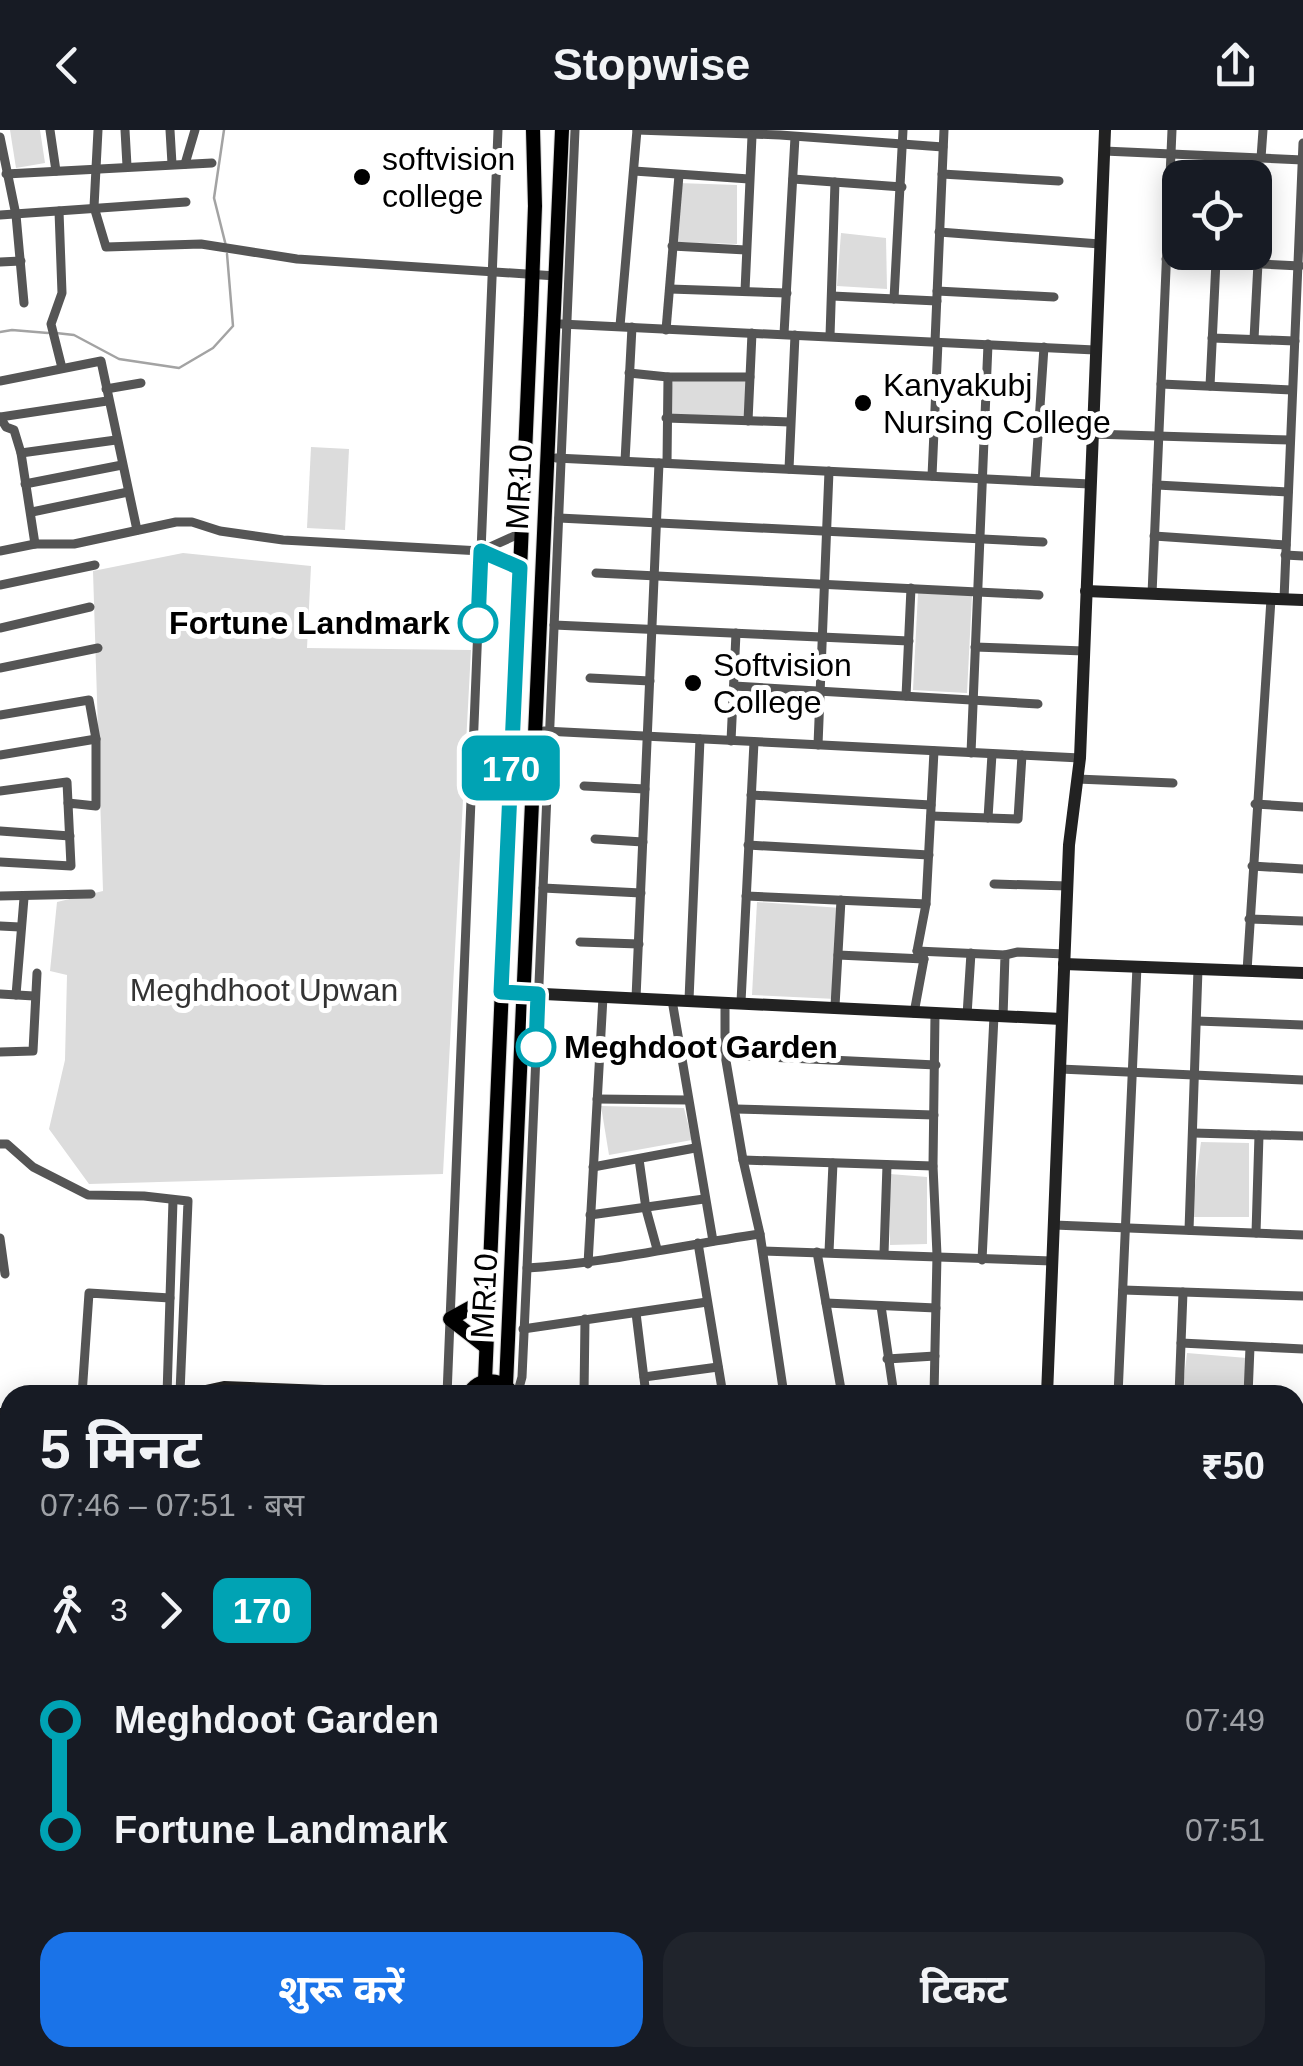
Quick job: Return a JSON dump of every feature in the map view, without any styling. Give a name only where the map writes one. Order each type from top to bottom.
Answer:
[{"type":"main road","name":"MR10","points":[[485,1381],[533,274],[533,130]]},
{"type":"main road","name":"MR10","points":[[513,1385],[562,276],[562,130]]},
{"type":"main road","points":[[486,1347],[450,1319],[488,1298]]},
{"type":"main road","points":[[480,1385],[485,1381],[495,1385]]},
{"type":"street","points":[[50,130],[56,171]]},
{"type":"street","points":[[98,130],[94,207],[106,247],[200,244],[297,259],[562,276],[575,130]]},
{"type":"street","points":[[125,130],[127,166]]},
{"type":"street","points":[[170,130],[172,164]]},
{"type":"street","points":[[185,164],[196,130]]},
{"type":"street","points":[[447,1385],[498,130]]},
{"type":"street","points":[[625,461],[629,373],[626,327],[637,130],[752,136],[780,133],[794,138],[824,135],[943,148]]},
{"type":"street","points":[[862,130],[862,142]]},
{"type":"street","points":[[894,298],[903,130]]},
{"type":"street","points":[[932,476],[944,130]]},
{"type":"street","points":[[1047,1385],[1069,845],[1080,758],[1105,130]]},
{"type":"street","points":[[1171,160],[1172,130]]},
{"type":"street","points":[[1261,158],[1263,130]]},
{"type":"street","points":[[745,292],[752,136]]},
{"type":"street","points":[[0,137],[16,214],[24,303]]},
{"type":"street","points":[[789,469],[787,293],[794,138]]},
{"type":"street","points":[[1247,971],[1256,804],[1277,599],[1286,550],[1290,440],[1297,413],[1292,390],[1299,314],[1303,143]]},
{"type":"street","points":[[1104,152],[1303,160]]},
{"type":"street","points":[[6,174],[212,163]]},
{"type":"street","points":[[634,171],[748,179]]},
{"type":"street","points":[[942,174],[1058,181]]},
{"type":"street","points":[[666,330],[679,175]]},
{"type":"street","points":[[792,179],[902,186]]},
{"type":"street","points":[[830,336],[835,182]]},
{"type":"street","points":[[0,215],[186,202]]},
{"type":"street","points":[[59,210],[62,293],[51,324],[62,368]]},
{"type":"street","points":[[940,232],[1100,244]]},
{"type":"street","points":[[672,246],[746,250]]},
{"type":"street","points":[[0,262],[20,261]]},
{"type":"street","points":[[1272,264],[1300,266]]},
{"type":"street","points":[[1152,594],[1166,270]]},
{"type":"street","points":[[1210,386],[1216,270]]},
{"type":"street","points":[[1254,340],[1258,270]]},
{"type":"street","points":[[670,289],[787,293]]},
{"type":"street","points":[[832,296],[1054,296]]},
{"type":"street","points":[[560,324],[1095,350]]},
{"type":"street","points":[[748,421],[752,333]]},
{"type":"street","points":[[1212,338],[1294,341]]},
{"type":"street","points":[[972,752],[988,344]]},
{"type":"street","points":[[1035,482],[1044,347]]},
{"type":"street","points":[[0,381],[101,361],[137,530]]},
{"type":"street","points":[[629,373],[750,377]]},
{"type":"street","points":[[636,998],[654,576],[668,377]]},
{"type":"street","points":[[106,389],[141,383]]},
{"type":"street","points":[[1161,384],[1292,390]]},
{"type":"street","points":[[36,544],[21,453],[14,430],[6,427],[0,417],[107,401]]},
{"type":"street","points":[[666,418],[790,422]]},
{"type":"street","points":[[1092,434],[1290,440]]},
{"type":"street","points":[[21,453],[116,440]]},
{"type":"street","points":[[1290,454],[1303,454]]},
{"type":"street","points":[[707,1302],[517,1329],[528,1268],[532,994],[543,888],[543,731],[554,625],[558,518],[554,458],[1090,484]]},
{"type":"street","points":[[26,484],[122,465]]},
{"type":"street","points":[[818,745],[829,471]]},
{"type":"street","points":[[1156,485],[1288,492]]},
{"type":"street","points":[[32,512],[128,492]]},
{"type":"street","points":[[558,518],[1043,542]]},
{"type":"street","points":[[0,552],[36,544],[74,544],[192,522],[283,540],[481,551],[520,568]]},
{"type":"street","points":[[481,551],[522,533]]},
{"type":"street","points":[[1154,536],[1286,550],[1303,556]]},
{"type":"street","points":[[0,585],[95,565]]},
{"type":"street","points":[[596,573],[1039,594]]},
{"type":"street","points":[[906,696],[912,588]]},
{"type":"street","points":[[1086,591],[1303,600]]},
{"type":"street","points":[[0,628],[90,607]]},
{"type":"street","points":[[554,625],[909,640]]},
{"type":"street","points":[[730,741],[736,633]]},
{"type":"street","points":[[975,647],[1084,651]]},
{"type":"street","points":[[0,668],[98,648]]},
{"type":"street","points":[[590,678],[650,681]]},
{"type":"street","points":[[734,686],[1038,704]]},
{"type":"street","points":[[0,715],[89,700],[96,738],[96,806],[68,803]]},
{"type":"street","points":[[543,731],[1080,758]]},
{"type":"street","points":[[0,755],[96,738]]},
{"type":"street","points":[[689,1000],[700,739]]},
{"type":"street","points":[[740,1002],[754,742]]},
{"type":"street","points":[[914,1013],[926,904],[934,750]]},
{"type":"street","points":[[988,818],[992,754]]},
{"type":"street","points":[[751,795],[1018,819],[1022,755]]},
{"type":"street","points":[[1077,779],[1173,784]]},
{"type":"street","points":[[0,791],[67,782],[71,866],[0,862]]},
{"type":"street","points":[[584,786],[645,789]]},
{"type":"street","points":[[1256,804],[1303,807]]},
{"type":"street","points":[[0,831],[70,836]]},
{"type":"street","points":[[595,839],[643,842]]},
{"type":"street","points":[[748,845],[928,855]]},
{"type":"street","points":[[1252,866],[1303,869]]},
{"type":"street","points":[[994,884],[1068,886]]},
{"type":"street","points":[[543,888],[641,893]]},
{"type":"street","points":[[0,896],[91,894]]},
{"type":"street","points":[[746,896],[926,904]]},
{"type":"street","points":[[16,995],[24,898]]},
{"type":"street","points":[[835,1006],[841,900]]},
{"type":"street","points":[[1249,919],[1303,921]]},
{"type":"street","points":[[0,926],[20,927]]},
{"type":"street","points":[[580,942],[638,944]]},
{"type":"street","points":[[838,954],[1018,952],[1137,966],[1303,973]]},
{"type":"street","points":[[968,1015],[971,953]]},
{"type":"street","points":[[982,1260],[1005,954]]},
{"type":"street","points":[[1118,1385],[1137,966]]},
{"type":"street","points":[[1189,1230],[1198,969]]},
{"type":"street","points":[[0,1052],[33,1051],[37,973]]},
{"type":"street","points":[[501,992],[1062,1019]]},
{"type":"street","points":[[0,994],[34,996]]},
{"type":"street","points":[[588,1264],[602,996]]},
{"type":"street","points":[[672,1000],[713,1241]]},
{"type":"street","points":[[725,1002],[725,1055],[760,1234],[782,1385]]},
{"type":"street","points":[[934,1385],[935,1014]]},
{"type":"street","points":[[1196,1021],[1303,1025]]},
{"type":"street","points":[[600,1050],[681,1052]]},
{"type":"street","points":[[725,1055],[936,1066]]},
{"type":"street","points":[[1060,1069],[1303,1080]]},
{"type":"street","points":[[596,1100],[688,1100]]},
{"type":"street","points":[[736,1109],[934,1115]]},
{"type":"street","points":[[1192,1132],[1303,1136]]},
{"type":"street","points":[[1256,1233],[1260,1135]]},
{"type":"street","points":[[0,1144],[7,1144],[34,1167],[88,1195],[188,1201],[178,1385]]},
{"type":"street","points":[[592,1167],[695,1148]]},
{"type":"street","points":[[639,1160],[646,1210],[657,1249]]},
{"type":"street","points":[[743,1160],[932,1166]]},
{"type":"street","points":[[830,1252],[832,1163]]},
{"type":"street","points":[[884,1254],[887,1165]]},
{"type":"street","points":[[590,1215],[704,1199]]},
{"type":"street","points":[[173,1200],[170,1298],[176,1385]]},
{"type":"street","points":[[1054,1225],[1303,1234]]},
{"type":"street","points":[[528,1268],[588,1264],[760,1234]]},
{"type":"street","points":[[0,1238],[5,1274]]},
{"type":"street","points":[[698,1243],[721,1385]]},
{"type":"street","points":[[762,1251],[1052,1262]]},
{"type":"street","points":[[817,1252],[840,1385]]},
{"type":"street","points":[[1123,1290],[1303,1296]]},
{"type":"street","points":[[1179,1385],[1184,1292]]},
{"type":"street","points":[[83,1385],[89,1293],[170,1298]]},
{"type":"street","points":[[826,1303],[936,1308]]},
{"type":"street","points":[[882,1306],[892,1385]]},
{"type":"street","points":[[636,1312],[645,1385]]},
{"type":"street","points":[[584,1385],[586,1319]]},
{"type":"street","points":[[1181,1343],[1303,1349]]},
{"type":"street","points":[[1248,1385],[1250,1346]]},
{"type":"street","points":[[887,1358],[934,1356]]},
{"type":"street","points":[[644,1377],[718,1367]]},
{"type":"green space","points":[[10,130],[40,130],[45,163],[16,168]]},
{"type":"green space","points":[[678,183],[737,185],[737,244],[675,242]]},
{"type":"green space","points":[[841,233],[886,238],[887,289],[837,286]]},
{"type":"green space","points":[[673,378],[750,379],[747,417],[669,414]]},
{"type":"green space","points":[[311,447],[349,449],[345,530],[307,528]]},
{"type":"green space","name":"Meghdhoot Upwan","points":[[183,553],[311,566],[307,648],[471,650],[443,1174],[89,1184],[49,1129],[65,1060],[67,975],[50,971],[57,902],[103,891],[93,571]]},
{"type":"green space","points":[[918,593],[972,595],[967,693],[913,690]]},
{"type":"green space","points":[[757,902],[841,908],[836,999],[752,995]]},
{"type":"green space","points":[[601,1106],[684,1108],[692,1140],[609,1155]]},
{"type":"green space","points":[[1201,1142],[1249,1143],[1249,1217],[1191,1217]]},
{"type":"green space","points":[[890,1174],[927,1177],[927,1244],[890,1245]]},
{"type":"green space","points":[[1187,1353],[1247,1358],[1246,1385],[1183,1385]]},
{"type":"waterway","points":[[224,130],[214,198],[226,246]]},
{"type":"waterway","points":[[56,333],[74,335],[119,359],[179,368],[213,348],[233,326],[227,254]]},
{"type":"waterway","points":[[0,332],[48,333]]},
{"type":"bus line","name":"170","points":[[478,623],[481,551],[520,568],[501,992],[538,994],[536,1047]]},
{"type":"place","name":"softvision college","points":[[362,177]]},
{"type":"place","name":"Kanyakubj Nursing College","points":[[863,403]]},
{"type":"place","name":"Fortune Landmark","points":[[478,623]]},
{"type":"place","name":"Softvision College","points":[[693,683]]},
{"type":"place","name":"Meghdoot Garden","points":[[536,1047]]}]
